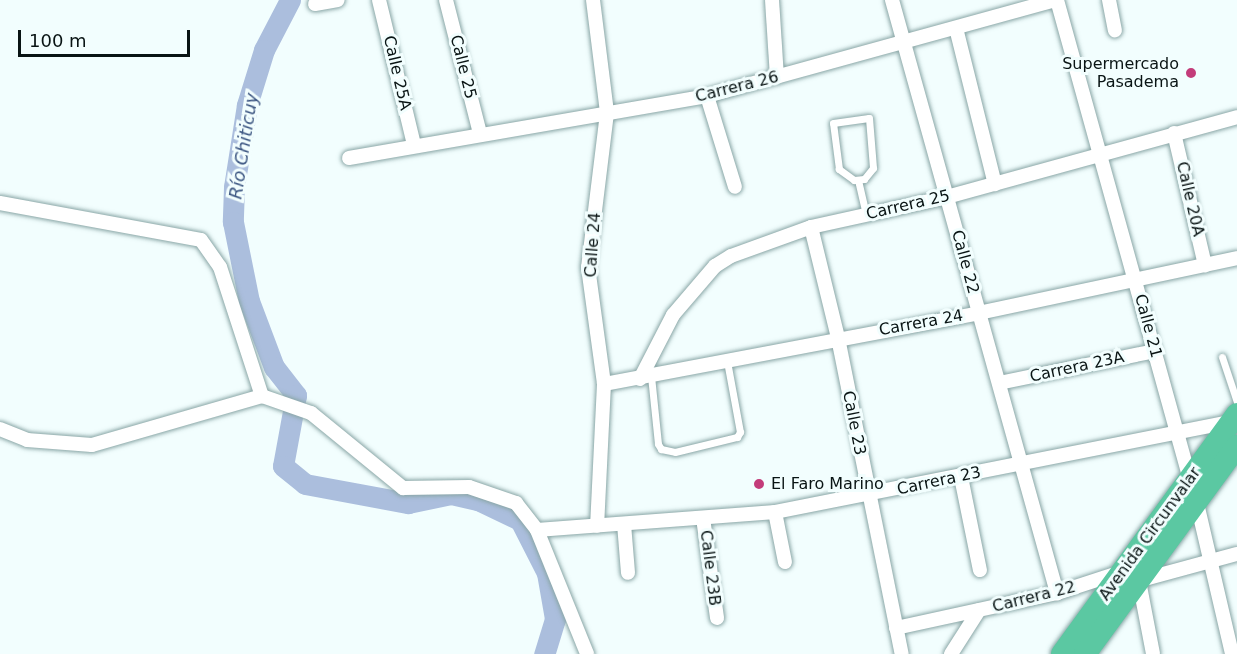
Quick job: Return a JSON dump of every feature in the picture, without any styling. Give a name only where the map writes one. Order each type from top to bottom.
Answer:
[{"type":"highway","name":"Avenida Circunvalar","points":[[1070,653],[1130,577],[1193,490],[1235,413]]},
{"type":"highway","name":"Avenida Circunvalar","points":[[1193,490],[1237,446]]},
{"type":"street","points":[[315,4],[338,0]]},
{"type":"street","name":"Calle 25A","points":[[379,0],[414,145]]},
{"type":"street","name":"Calle 25","points":[[446,0],[480,133]]},
{"type":"street","name":"Calle 24","points":[[592,0],[607,113],[588,267],[604,384],[597,526]]},
{"type":"street","points":[[772,0],[777,77]]},
{"type":"street","name":"Calle 22","points":[[892,0],[1023,464],[1057,593]]},
{"type":"street","name":"Carrera 26","points":[[349,158],[480,133],[707,96],[1056,0]]},
{"type":"street","name":"Calle 21","points":[[1056,0],[1178,433],[1211,559],[1230,647]]},
{"type":"street","points":[[1108,0],[1115,30]]},
{"type":"street","points":[[956,28],[995,184]]},
{"type":"street","points":[[707,96],[735,187]]},
{"type":"street","name":"Carrera 25","points":[[646,378],[673,315],[716,266],[731,256],[811,227],[947,197],[1237,117]]},
{"type":"street","name":"Calle 20A","points":[[1174,133],[1205,265]]},
{"type":"street","points":[[0,203],[201,240],[220,267],[262,396]]},
{"type":"street","name":"Calle 23","points":[[811,227],[838,338],[868,496],[902,654]]},
{"type":"street","name":"Carrera 24","points":[[604,384],[646,378],[838,338],[979,313],[1237,258]]},
{"type":"street","name":"Carrera 23A","points":[[999,383],[1155,351]]},
{"type":"street","points":[[0,429],[27,440],[92,445],[262,396],[311,413],[403,488],[469,486],[516,503],[537,530],[587,654]]},
{"type":"street","name":"Carrera 23","points":[[537,530],[775,512],[868,496],[1178,433],[1235,413]]},
{"type":"street","points":[[961,477],[980,570]]},
{"type":"street","points":[[775,512],[785,562]]},
{"type":"street","name":"Calle 23B","points":[[704,518],[717,618]]},
{"type":"street","points":[[624,524],[628,573]]},
{"type":"street","name":"Carrera 22","points":[[896,628],[1237,554]]},
{"type":"street","points":[[1130,577],[1153,654]]},
{"type":"street","points":[[951,654],[979,610]]},
{"type":"street","points":[[1230,647],[1237,622]]},
{"type":"lane","points":[[869,118],[873,168],[858,180],[844,176],[839,169],[833,123],[869,118]]},
{"type":"lane","points":[[858,180],[866,215]]},
{"type":"lane","points":[[1222,357],[1235,413]]},
{"type":"lane","points":[[646,378],[658,444],[661,449],[675,452],[737,437],[740,432],[727,361]]},
{"type":"waterway","name":"Río Chiticuy","points":[[290,0],[264,50],[247,105],[234,187],[233,222],[249,301],[274,367],[296,395],[283,466],[305,484],[408,503],[451,494],[478,500],[520,520],[547,573],[555,619],[544,654]]},
{"type":"place","name":"Supermercado Pasadema","points":[[1191,73]]},
{"type":"place","name":"El Faro Marino","points":[[759,484]]}]
